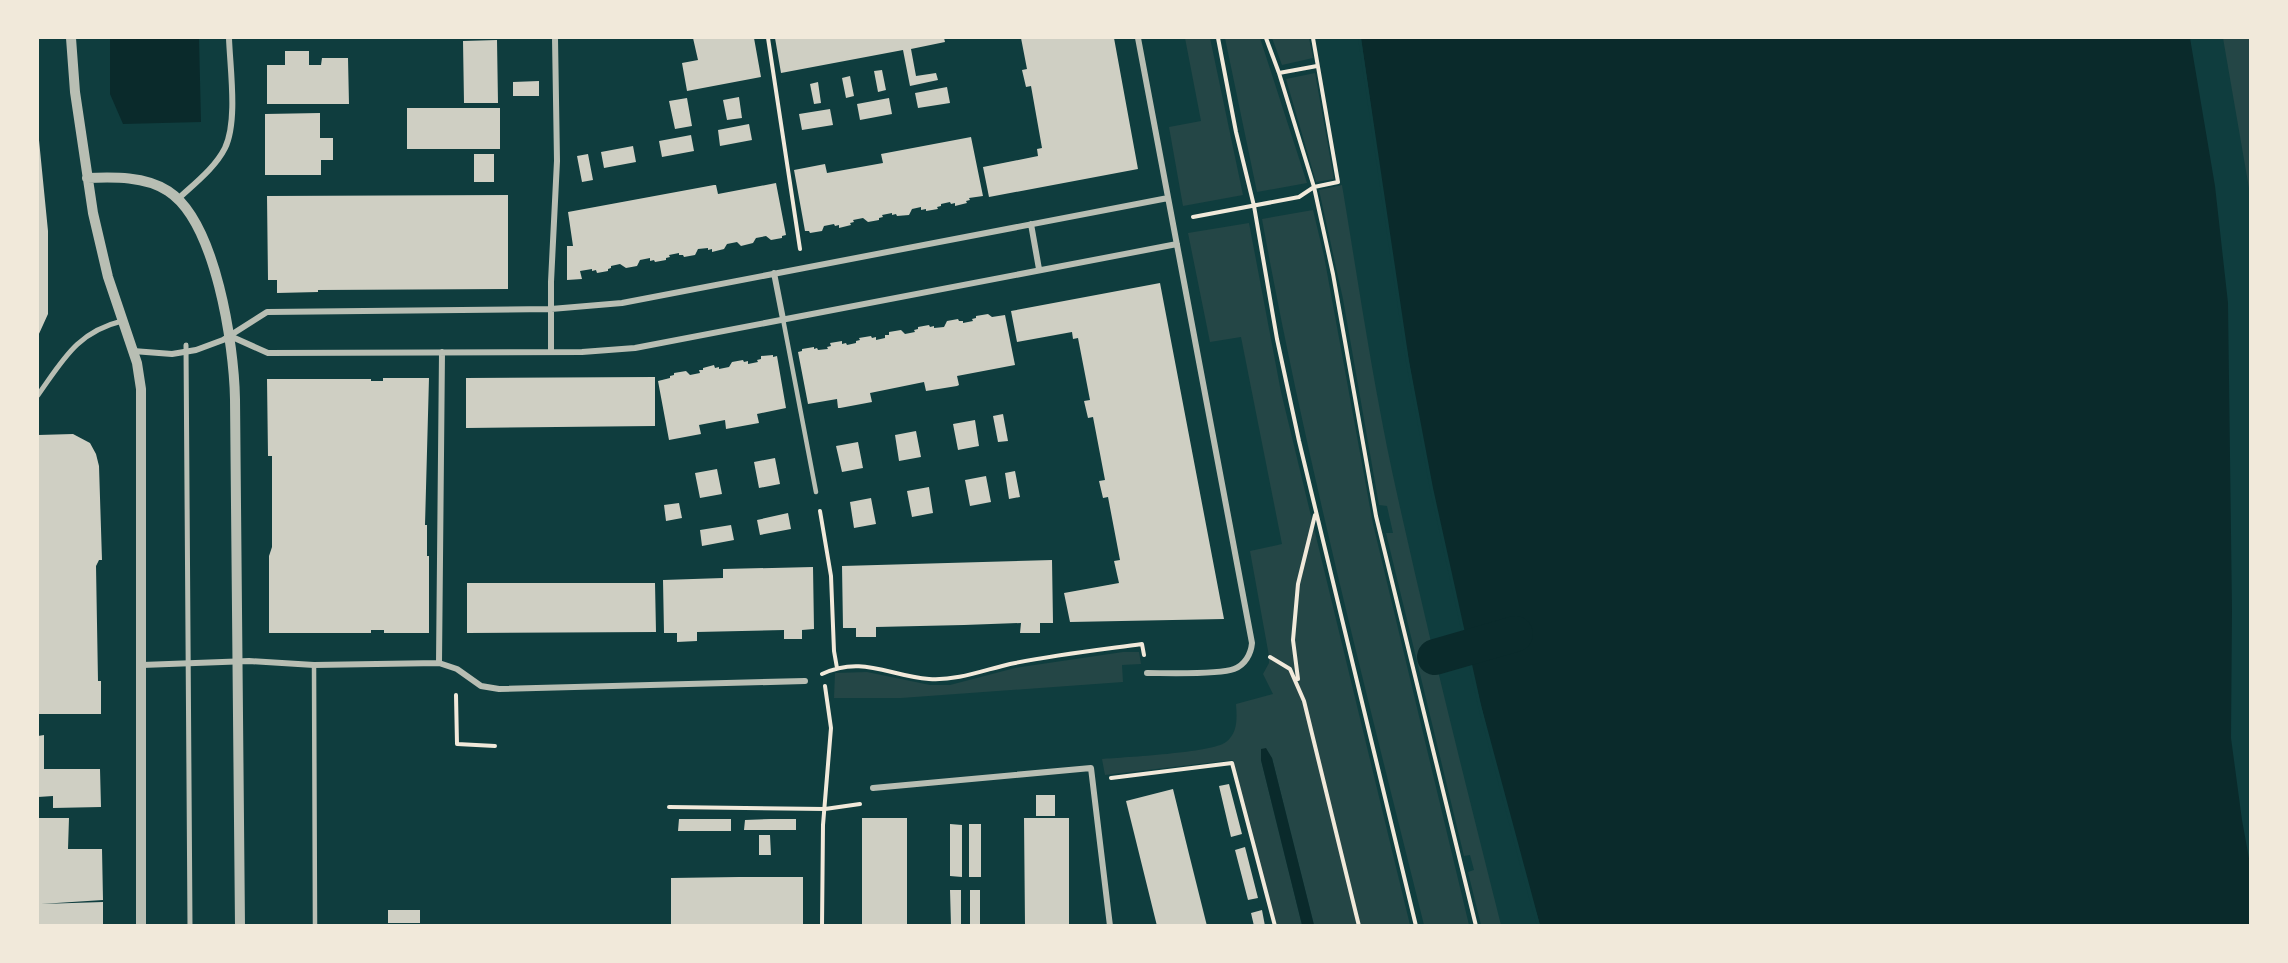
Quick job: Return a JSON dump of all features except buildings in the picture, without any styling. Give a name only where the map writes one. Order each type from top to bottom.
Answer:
[{"type":"street","points":[[71,38],[75,92],[87,178],[106,270],[133,351],[141,388],[141,926]]},
{"type":"street","points":[[178,199],[210,168],[224,149],[229,137],[231,116],[229,38]]},
{"type":"street","points":[[551,352],[557,161],[555,38]]},
{"type":"street","points":[[1138,38],[1252,643],[1251,652],[1244,663],[1233,670],[1147,673]]},
{"type":"street","points":[[87,178],[136,180],[167,190],[178,199],[197,223],[201,233],[230,336],[235,391],[240,926]]},
{"type":"street","points":[[133,351],[161,354],[215,344],[267,312],[551,309],[622,303],[1168,198]]},
{"type":"street","points":[[1031,224],[1039,269]]},
{"type":"street","points":[[230,336],[268,353],[551,352],[635,348],[1177,244]]},
{"type":"street","points":[[774,273],[783,319]]},
{"type":"street","points":[[38,395],[81,339],[102,326],[122,321]]},
{"type":"street","points":[[186,349],[190,926]]},
{"type":"street","points":[[439,663],[441,352]]},
{"type":"street","points":[[142,665],[238,662],[314,665],[439,663],[456,669],[481,686],[499,689],[805,681]]},
{"type":"street","points":[[873,788],[1091,768],[1110,926]]},
{"type":"lane","points":[[783,319],[816,492]]},
{"type":"lane","points":[[314,665],[315,926]]},
{"type":"path","points":[[768,38],[804,267]]},
{"type":"path","points":[[1218,38],[1236,132],[1254,206],[1277,339],[1315,512],[1416,926]]},
{"type":"path","points":[[1266,38],[1314,187],[1333,274],[1376,516],[1476,926]]},
{"type":"path","points":[[1184,219],[1299,197],[1314,187],[1338,182],[1312,38]]},
{"type":"path","points":[[1279,73],[1317,66]]},
{"type":"path","points":[[816,492],[831,576],[834,651],[837,668]]},
{"type":"path","points":[[1315,512],[1298,584],[1293,639],[1299,686],[1359,926]]},
{"type":"path","points":[[805,681],[837,668],[866,665],[925,679],[942,679],[1030,661],[1142,644],[1147,673]]},
{"type":"path","points":[[1269,656],[1290,669],[1299,686]]},
{"type":"path","points":[[821,674],[828,700],[831,728],[825,809],[822,926]]},
{"type":"path","points":[[456,710],[457,744],[495,746]]},
{"type":"path","points":[[1092,780],[1232,763],[1275,926]]},
{"type":"path","points":[[669,807],[825,809],[874,801],[873,788]]},
{"type":"shaded area","points":[[110,38],[199,38],[201,122],[123,124],[110,94]]},
{"type":"shaded area","points":[[1185,38],[1210,38],[1243,195],[1183,206],[1169,127],[1201,121]]},
{"type":"shaded area","points":[[1225,38],[1260,38],[1307,183],[1257,192]]},
{"type":"shaded area","points":[[1272,38],[1309,38],[1313,58],[1282,65]]},
{"type":"shaded area","points":[[1361,38],[2190,38],[2215,186],[2228,303],[2232,610],[2231,738],[2250,864],[2250,925],[1540,925],[1501,786],[1436,504],[1402,322]]},
{"type":"shaded area","points":[[2223,38],[2250,38],[2250,194]]},
{"type":"shaded area","points":[[1315,73],[1334,179],[1316,182],[1286,79]]},
{"type":"shaded area","points":[[1342,185],[1392,471],[1431,642],[1501,925],[1481,925],[1468,872],[1474,870],[1470,855],[1464,856],[1386,533],[1393,533],[1387,506],[1379,505],[1343,299],[1319,190]]},
{"type":"shaded area","points":[[1313,210],[1324,256],[1373,524],[1469,925],[1424,925],[1337,574],[1297,397],[1262,219]]},
{"type":"shaded area","points":[[1249,223],[1281,392],[1410,925],[1314,925],[1272,758],[1261,750],[1261,760],[1302,925],[1275,925],[1233,760],[1105,775],[1102,759],[1187,752],[1218,746],[1226,742],[1235,730],[1236,704],[1273,694],[1263,674],[1269,663],[1269,656],[1250,551],[1282,544],[1241,337],[1210,342],[1188,233]]},
{"type":"shaded area","points":[[1123,652],[1139,652],[1141,664],[1122,665],[1123,682],[901,698],[834,698],[835,673],[867,672],[930,685],[950,685],[1015,668]]},
{"type":"shaded area","points":[[1266,748],[1272,758],[1314,925],[1302,925],[1261,760],[1261,749]]},
{"type":"pier","points":[[1358,38],[1361,38],[1409,361],[1433,488],[1481,705],[1540,925],[1537,926],[1478,706],[1430,489],[1406,362]]},
{"type":"waterway","points":[[1435,657],[1515,634]]}]
